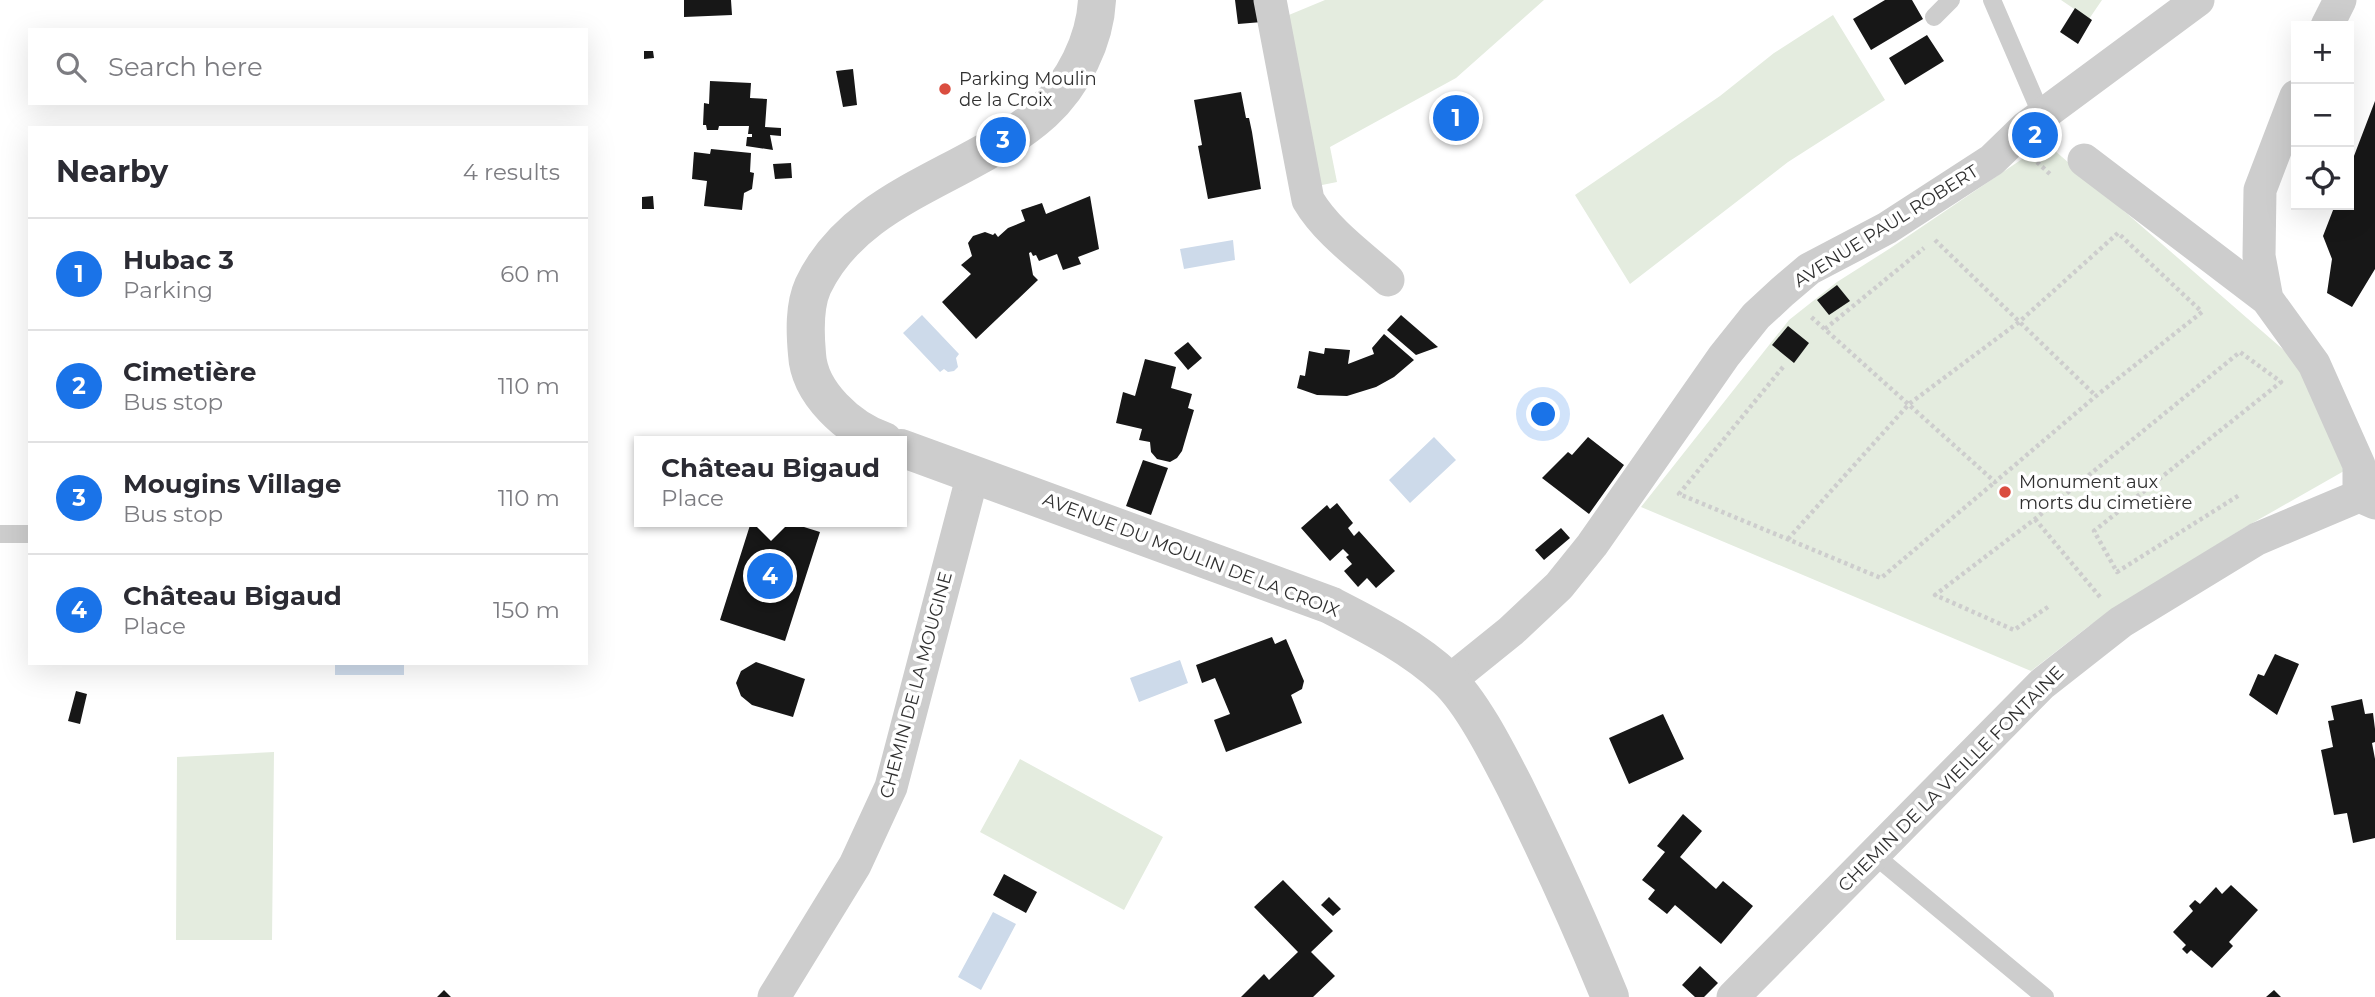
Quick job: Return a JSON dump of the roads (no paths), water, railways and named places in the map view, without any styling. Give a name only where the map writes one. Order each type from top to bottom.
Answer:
[{"type":"street","points":[[870,436],[838,413],[819,389],[807,362],[805,326],[812,288],[836,249],[868,219],[1023,128],[1044,111],[1068,82],[1084,54],[1092,30],[1097,0]]},
{"type":"street","points":[[1270,0],[1307,200],[1315,213],[1337,235],[1388,280]]},
{"type":"street","name":"AVENUE PAUL ROBERT","points":[[1449,681],[1511,631],[1559,586],[1592,545],[1724,356],[1756,316],[1782,292],[1809,269],[1887,228],[1992,160],[2025,128],[2199,0]]},
{"type":"street","points":[[2330,21],[2340,0]]},
{"type":"street","points":[[2267,299],[2259,256],[2260,190],[2291,109]]},
{"type":"street","points":[[2084,160],[2267,299],[2314,364],[2359,465],[2367,499]]},
{"type":"street","name":"AVENUE DU MOULIN DE LA CROIX","points":[[907,450],[1330,605],[1388,635],[1420,656],[1449,681],[1476,718],[1501,760],[1580,924],[1610,997]]},
{"type":"street","name":"CHEMIN DE LA MOUGINE","points":[[774,997],[855,865],[891,788],[973,474]]},
{"type":"street","name":"CHEMIN DE LA VIEILLE FONTAINE","points":[[1733,997],[2042,684],[2121,622],[2257,539],[2367,499]]},
{"type":"lane","points":[[1934,17],[1951,0]]},
{"type":"lane","points":[[1992,0],[2042,117]]},
{"type":"lane","points":[[0,534],[28,534]]},
{"type":"lane","points":[[1873,855],[2045,997]]},
{"type":"water","points":[[1233,240],[1235,260],[1184,269],[1180,249]]},
{"type":"water","points":[[922,315],[959,354],[956,358],[958,367],[954,371],[948,372],[944,369],[940,372],[903,333]]},
{"type":"water","points":[[1434,437],[1456,460],[1410,503],[1389,480]]},
{"type":"water","points":[[1180,660],[1188,683],[1139,702],[1130,678]]},
{"type":"water","points":[[335,665],[404,665],[404,675],[335,675]]},
{"type":"water","points":[[993,912],[1016,924],[981,990],[958,977]]},
{"type":"place","name":"Parking Moulin de la Croix","points":[[945,89]]},
{"type":"place","name":"Hubac 3","points":[[1456,118]]},
{"type":"place","name":"Cimetière","points":[[2035,135]]},
{"type":"place","name":"Mougins Village","points":[[1003,140]]},
{"type":"place","name":"Monument aux morts du cimetière","points":[[2005,492]]},
{"type":"place","name":"Château Bigaud","points":[[770,576]]}]
